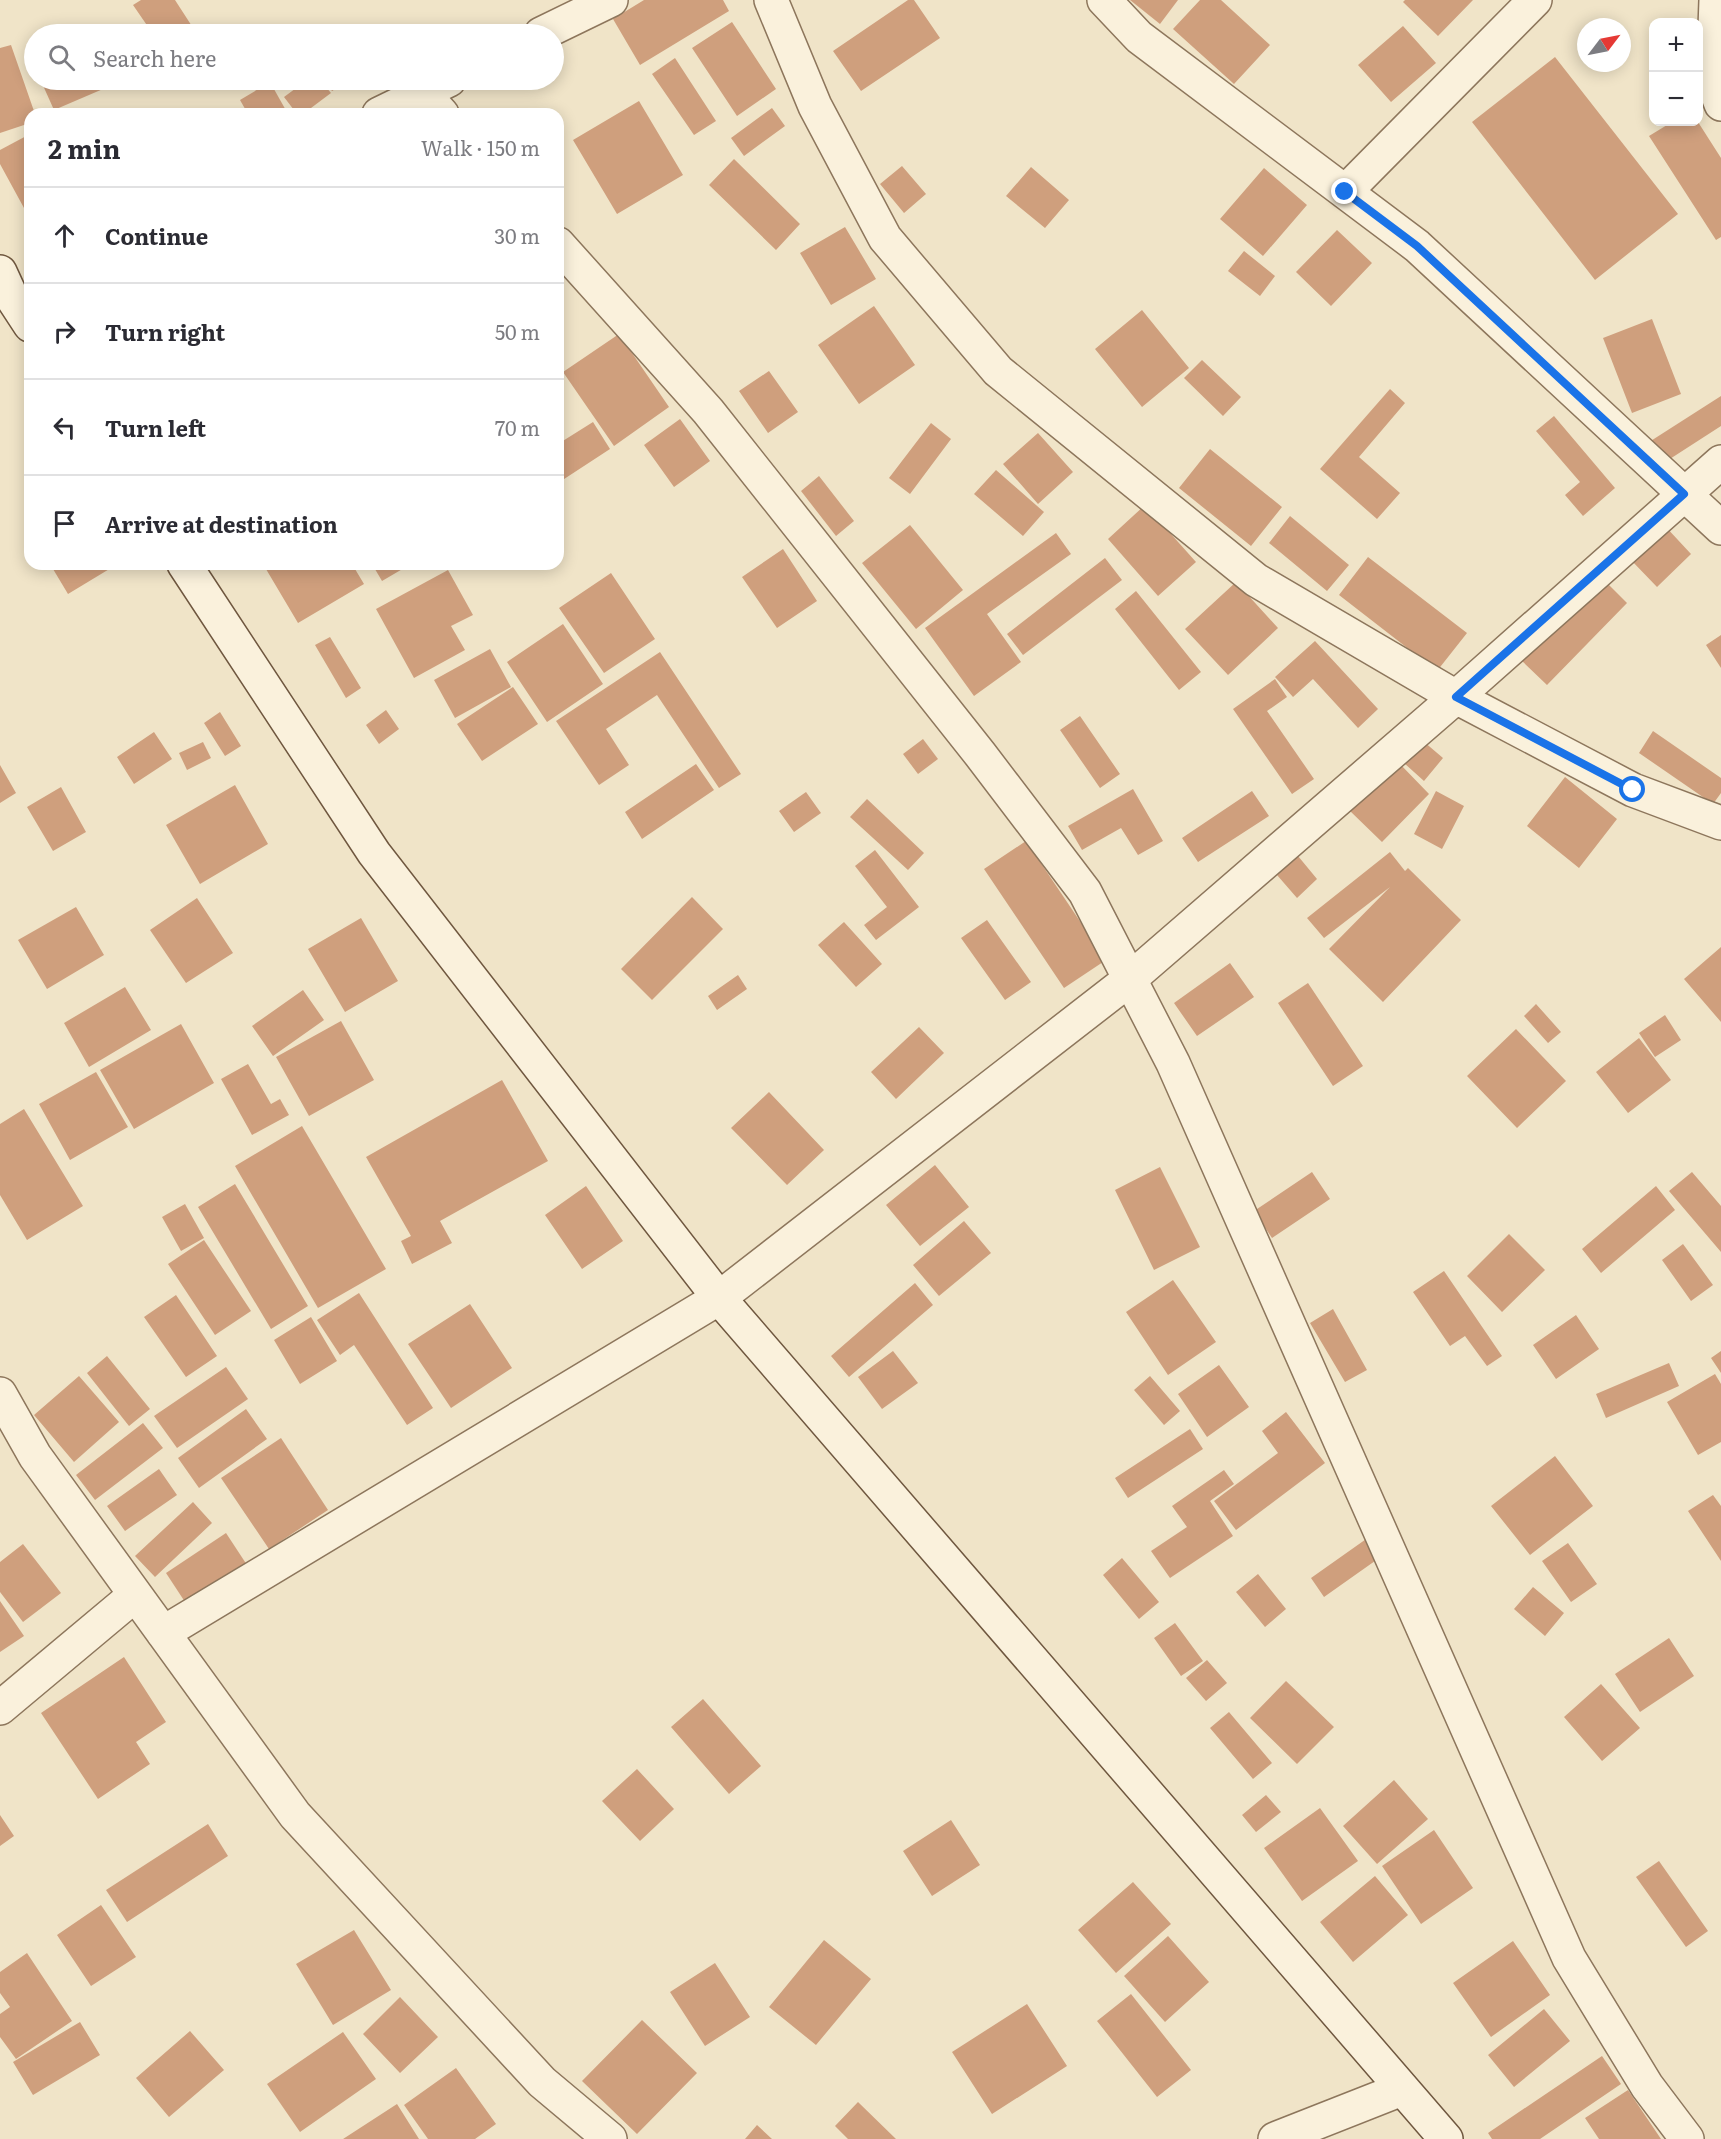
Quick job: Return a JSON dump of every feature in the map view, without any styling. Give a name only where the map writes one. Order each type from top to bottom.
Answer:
[{"type":"street","points":[[561,24],[611,0]]},
{"type":"street","points":[[771,0],[814,106],[885,238],[998,371],[1256,580],[1456,697],[1633,790],[1721,823]]},
{"type":"street","points":[[1104,0],[1139,37],[1417,246],[1721,528]]},
{"type":"street","points":[[1345,192],[1535,0]]},
{"type":"street","points":[[1716,0],[1713,83],[1721,104]]},
{"type":"street","points":[[398,108],[438,95]]},
{"type":"street","points":[[564,251],[708,411],[980,754],[1085,892],[1173,1063],[1569,1958],[1647,2086],[1687,2139]]},
{"type":"street","points":[[14,285],[24,310]]},
{"type":"street","points":[[163,1633],[719,1298],[1130,979],[1456,697],[1721,462]]},
{"type":"street","points":[[188,570],[374,853],[719,1298],[1446,2139]]},
{"type":"street","points":[[0,1394],[35,1456],[295,1815],[542,2082],[610,2139]]},
{"type":"street","points":[[0,1708],[135,1595]]},
{"type":"street","points":[[1275,2139],[1402,2089]]},
{"type":"building","points":[[141,0],[175,0],[191,24],[146,24],[133,5]]},
{"type":"building","points":[[644,0],[723,0],[729,11],[640,65],[613,19]]},
{"type":"building","points":[[908,0],[914,0],[940,38],[861,91],[833,51]]},
{"type":"building","points":[[1130,0],[1178,0],[1160,24]]},
{"type":"building","points":[[1200,0],[1221,0],[1270,45],[1234,84],[1173,29]]},
{"type":"building","points":[[1405,0],[1473,0],[1438,36],[1403,2]]},
{"type":"building","points":[[732,22],[776,89],[737,116],[692,48]]},
{"type":"building","points":[[1403,26],[1436,63],[1391,102],[1358,65]]},
{"type":"building","points":[[11,45],[24,82],[24,90],[27,90],[33,108],[24,108],[24,125],[0,133],[0,48]]},
{"type":"building","points":[[1555,57],[1678,214],[1595,280],[1472,122]]},
{"type":"building","points":[[675,58],[716,121],[694,135],[652,74]]},
{"type":"building","points":[[45,90],[101,90],[59,108],[53,108]]},
{"type":"building","points":[[257,90],[274,90],[285,108],[245,108],[240,100]]},
{"type":"building","points":[[293,90],[328,90],[331,93],[311,108],[292,108],[284,97]]},
{"type":"building","points":[[639,101],[683,175],[617,214],[573,140]]},
{"type":"building","points":[[772,108],[785,126],[744,156],[731,138]]},
{"type":"building","points":[[1665,126],[1701,126],[1721,158],[1721,237],[1716,240],[1649,136]]},
{"type":"building","points":[[24,137],[24,208],[0,164],[0,150]]},
{"type":"building","points":[[734,159],[800,224],[776,250],[709,185]]},
{"type":"building","points":[[902,166],[926,194],[904,213],[880,184]]},
{"type":"building","points":[[1031,167],[1069,200],[1045,228],[1006,196]]},
{"type":"building","points":[[1264,168],[1307,205],[1263,256],[1220,219]]},
{"type":"building","points":[[845,227],[876,279],[831,305],[800,253]]},
{"type":"building","points":[[1337,230],[1372,263],[1331,306],[1296,272]]},
{"type":"building","points":[[1244,251],[1275,276],[1260,296],[1228,271]]},
{"type":"building","points":[[874,306],[915,365],[859,404],[818,345]]},
{"type":"building","points":[[1142,310],[1189,368],[1142,407],[1095,349]]},
{"type":"building","points":[[1652,319],[1681,394],[1632,413],[1603,338]]},
{"type":"building","points":[[619,334],[669,407],[614,446],[564,371]]},
{"type":"building","points":[[1202,360],[1241,397],[1223,416],[1184,378]]},
{"type":"building","points":[[769,371],[798,412],[768,433],[739,391]]},
{"type":"building","points":[[1390,389],[1405,403],[1359,457],[1400,493],[1377,519],[1320,469]]},
{"type":"building","points":[[1721,396],[1721,426],[1659,466],[1646,444]]},
{"type":"building","points":[[1554,416],[1615,488],[1583,516],[1565,495],[1580,482],[1536,431]]},
{"type":"building","points":[[680,419],[710,461],[674,487],[644,445]]},
{"type":"building","points":[[593,422],[610,449],[564,479],[564,440]]},
{"type":"building","points":[[931,423],[951,439],[910,494],[889,478]]},
{"type":"building","points":[[1038,433],[1073,472],[1038,504],[1003,464]]},
{"type":"building","points":[[1210,449],[1282,507],[1251,546],[1179,488]]},
{"type":"building","points":[[996,470],[1044,512],[1023,536],[974,494]]},
{"type":"building","points":[[819,476],[854,521],[836,536],[801,491]]},
{"type":"building","points":[[1145,505],[1196,562],[1158,596],[1108,539]]},
{"type":"building","points":[[1290,516],[1349,565],[1327,591],[1269,543]]},
{"type":"building","points":[[910,525],[963,590],[916,629],[862,563]]},
{"type":"building","points":[[1665,526],[1691,554],[1657,587],[1631,560]]},
{"type":"building","points":[[1056,533],[1071,554],[987,614],[1021,662],[974,696],[925,628]]},
{"type":"building","points":[[783,549],[817,601],[777,628],[742,577]]},
{"type":"building","points":[[1368,557],[1467,633],[1437,671],[1339,595]]},
{"type":"building","points":[[1105,558],[1122,580],[1023,655],[1007,634]]},
{"type":"building","points":[[54,570],[108,570],[68,594]]},
{"type":"building","points":[[267,570],[356,570],[364,584],[298,623]]},
{"type":"building","points":[[376,570],[401,570],[382,581]]},
{"type":"building","points":[[448,570],[473,615],[451,626],[465,650],[414,678],[376,609]]},
{"type":"building","points":[[611,573],[655,639],[604,673],[559,608]]},
{"type":"building","points":[[1601,577],[1627,603],[1547,685],[1521,660]]},
{"type":"building","points":[[1236,582],[1278,628],[1228,675],[1185,629]]},
{"type":"building","points":[[1136,591],[1201,672],[1179,690],[1115,609]]},
{"type":"building","points":[[563,624],[603,684],[547,722],[507,662]]},
{"type":"building","points":[[1721,635],[1721,668],[1706,645]]},
{"type":"building","points":[[330,637],[361,688],[346,698],[315,645]]},
{"type":"building","points":[[1315,641],[1378,709],[1358,728],[1313,679],[1293,697],[1275,677]]},
{"type":"building","points":[[490,649],[511,687],[455,718],[434,680]]},
{"type":"building","points":[[660,652],[741,774],[719,788],[657,695],[606,729],[629,765],[599,785],[556,721]]},
{"type":"building","points":[[1275,679],[1287,697],[1267,711],[1314,779],[1292,794],[1233,709]]},
{"type":"building","points":[[513,687],[538,724],[482,761],[457,724]]},
{"type":"building","points":[[386,710],[399,729],[379,744],[366,725]]},
{"type":"building","points":[[220,712],[241,746],[225,756],[204,723]]},
{"type":"building","points":[[1080,716],[1120,774],[1100,788],[1060,730]]},
{"type":"building","points":[[1653,731],[1721,778],[1721,793],[1713,804],[1639,753]]},
{"type":"building","points":[[154,732],[172,759],[134,784],[117,757]]},
{"type":"building","points":[[923,739],[938,759],[918,774],[903,754]]},
{"type":"building","points":[[1423,741],[1443,758],[1424,781],[1404,763]]},
{"type":"building","points":[[203,742],[211,758],[187,770],[179,753]]},
{"type":"building","points":[[1399,763],[1429,794],[1382,842],[1350,811]]},
{"type":"building","points":[[696,764],[714,790],[642,839],[625,812]]},
{"type":"building","points":[[0,765],[16,793],[0,803]]},
{"type":"building","points":[[1565,777],[1617,819],[1579,868],[1527,826]]},
{"type":"building","points":[[235,785],[268,844],[200,884],[166,825]]},
{"type":"building","points":[[61,787],[86,832],[53,851],[27,807]]},
{"type":"building","points":[[1133,789],[1163,841],[1138,855],[1121,828],[1082,850],[1068,826]]},
{"type":"building","points":[[1252,791],[1269,816],[1198,862],[1182,838]]},
{"type":"building","points":[[1436,791],[1464,806],[1442,849],[1414,834]]},
{"type":"building","points":[[806,792],[821,813],[794,832],[779,811]]},
{"type":"building","points":[[867,799],[924,853],[908,870],[850,817]]},
{"type":"building","points":[[1026,841],[1106,960],[1064,988],[984,869]]},
{"type":"building","points":[[875,850],[919,907],[876,940],[864,925],[887,907],[855,866]]},
{"type":"building","points":[[1390,852],[1405,871],[1408,868],[1461,920],[1383,1002],[1329,949],[1390,887],[1324,938],[1307,918]]},
{"type":"building","points":[[1298,856],[1317,879],[1297,898],[1277,875]]},
{"type":"building","points":[[692,897],[723,929],[652,1000],[621,969]]},
{"type":"building","points":[[197,898],[233,953],[186,983],[150,930]]},
{"type":"building","points":[[76,907],[104,955],[47,989],[18,940]]},
{"type":"building","points":[[361,918],[398,981],[345,1012],[308,949]]},
{"type":"building","points":[[987,920],[1031,982],[1005,1000],[961,938]]},
{"type":"building","points":[[844,922],[882,964],[856,987],[818,945]]},
{"type":"building","points":[[1721,947],[1721,1022],[1684,979]]},
{"type":"building","points":[[1230,963],[1254,997],[1197,1036],[1174,1003]]},
{"type":"building","points":[[738,975],[747,989],[717,1010],[708,996]]},
{"type":"building","points":[[1308,983],[1363,1066],[1333,1086],[1278,1003]]},
{"type":"building","points":[[125,987],[151,1030],[89,1067],[64,1023]]},
{"type":"building","points":[[303,990],[324,1020],[273,1056],[252,1026]]},
{"type":"building","points":[[1536,1004],[1561,1032],[1548,1043],[1524,1016]]},
{"type":"building","points":[[1665,1015],[1681,1040],[1655,1057],[1639,1033]]},
{"type":"building","points":[[341,1021],[374,1080],[309,1116],[276,1057]]},
{"type":"building","points":[[181,1024],[214,1083],[134,1129],[100,1070]]},
{"type":"building","points":[[919,1027],[944,1053],[896,1099],[871,1072]]},
{"type":"building","points":[[1516,1029],[1566,1081],[1517,1128],[1467,1076]]},
{"type":"building","points":[[1639,1038],[1671,1080],[1628,1113],[1596,1072]]},
{"type":"building","points":[[248,1064],[271,1104],[280,1099],[289,1115],[252,1135],[221,1079]]},
{"type":"building","points":[[96,1072],[128,1127],[70,1160],[39,1104]]},
{"type":"building","points":[[502,1080],[548,1161],[440,1221],[452,1243],[412,1264],[401,1241],[411,1236],[366,1157]]},
{"type":"building","points":[[769,1092],[824,1150],[787,1185],[731,1128]]},
{"type":"building","points":[[24,1109],[83,1206],[27,1240],[0,1195],[0,1124]]},
{"type":"building","points":[[302,1126],[386,1269],[318,1308],[235,1166]]},
{"type":"building","points":[[935,1165],[969,1207],[920,1246],[886,1205]]},
{"type":"building","points":[[1160,1167],[1200,1247],[1154,1270],[1115,1190]]},
{"type":"building","points":[[1312,1172],[1330,1199],[1272,1238],[1254,1211]]},
{"type":"building","points":[[1692,1172],[1721,1206],[1721,1252],[1669,1191]]},
{"type":"building","points":[[235,1184],[308,1306],[271,1329],[198,1207]]},
{"type":"building","points":[[586,1186],[623,1241],[582,1269],[545,1215]]},
{"type":"building","points":[[1656,1186],[1675,1210],[1601,1273],[1582,1249]]},
{"type":"building","points":[[185,1204],[204,1238],[181,1251],[162,1217]]},
{"type":"building","points":[[964,1221],[991,1253],[939,1296],[913,1265]]},
{"type":"building","points":[[1509,1234],[1545,1270],[1502,1312],[1467,1276]]},
{"type":"building","points":[[204,1240],[251,1311],[215,1335],[168,1264]]},
{"type":"building","points":[[1683,1244],[1713,1285],[1691,1301],[1662,1260]]},
{"type":"building","points":[[1444,1271],[1502,1356],[1487,1366],[1465,1336],[1450,1346],[1413,1292]]},
{"type":"building","points":[[1173,1280],[1216,1342],[1168,1375],[1126,1312]]},
{"type":"building","points":[[915,1283],[933,1305],[849,1377],[831,1356]]},
{"type":"building","points":[[359,1293],[433,1408],[407,1425],[354,1345],[340,1355],[317,1320]]},
{"type":"building","points":[[176,1295],[217,1356],[186,1377],[144,1317]]},
{"type":"building","points":[[470,1304],[512,1368],[451,1408],[408,1344]]},
{"type":"building","points":[[1333,1309],[1367,1370],[1345,1382],[1310,1323]]},
{"type":"building","points":[[1576,1315],[1599,1349],[1556,1379],[1533,1345]]},
{"type":"building","points":[[311,1317],[337,1361],[300,1384],[274,1340]]},
{"type":"building","points":[[893,1351],[918,1383],[882,1409],[858,1377]]},
{"type":"building","points":[[1721,1351],[1721,1373],[1711,1358]]},
{"type":"building","points":[[107,1356],[150,1409],[129,1426],[87,1373]]},
{"type":"building","points":[[1669,1363],[1679,1386],[1606,1418],[1596,1394]]},
{"type":"building","points":[[1219,1365],[1249,1407],[1207,1437],[1178,1394]]},
{"type":"building","points":[[226,1367],[248,1399],[177,1448],[154,1416]]},
{"type":"building","points":[[1715,1374],[1721,1384],[1721,1442],[1698,1455],[1667,1402]]},
{"type":"building","points":[[79,1376],[119,1422],[74,1462],[34,1415]]},
{"type":"building","points":[[1150,1376],[1180,1411],[1164,1425],[1134,1390]]},
{"type":"building","points":[[246,1409],[267,1439],[199,1488],[178,1458]]},
{"type":"building","points":[[1286,1412],[1325,1463],[1236,1530],[1214,1501],[1278,1453],[1262,1431]]},
{"type":"building","points":[[143,1423],[163,1448],[95,1500],[76,1475]]},
{"type":"building","points":[[1190,1429],[1203,1449],[1128,1498],[1115,1478]]},
{"type":"building","points":[[281,1438],[328,1510],[269,1549],[221,1478]]},
{"type":"building","points":[[1555,1456],[1593,1506],[1530,1555],[1491,1506]]},
{"type":"building","points":[[159,1469],[177,1495],[125,1531],[107,1506]]},
{"type":"building","points":[[1224,1470],[1234,1484],[1210,1501],[1233,1536],[1170,1578],[1151,1551],[1187,1527],[1172,1506]]},
{"type":"building","points":[[1713,1495],[1721,1506],[1721,1561],[1688,1511]]},
{"type":"building","points":[[193,1502],[212,1523],[155,1577],[135,1556]]},
{"type":"building","points":[[226,1533],[247,1565],[187,1605],[166,1573]]},
{"type":"building","points":[[1369,1537],[1382,1556],[1324,1597],[1311,1578]]},
{"type":"building","points":[[1568,1543],[1597,1584],[1571,1602],[1542,1561]]},
{"type":"building","points":[[23,1544],[61,1593],[23,1622],[0,1592],[0,1562]]},
{"type":"building","points":[[1122,1558],[1159,1602],[1139,1619],[1103,1575]]},
{"type":"building","points":[[1258,1574],[1286,1609],[1265,1627],[1236,1592]]},
{"type":"building","points":[[1533,1587],[1564,1613],[1545,1636],[1514,1609]]},
{"type":"building","points":[[0,1601],[24,1636],[0,1652]]},
{"type":"building","points":[[1175,1623],[1203,1661],[1181,1676],[1154,1638]]},
{"type":"building","points":[[1669,1638],[1694,1676],[1640,1712],[1615,1674]]},
{"type":"building","points":[[124,1657],[166,1722],[136,1742],[150,1764],[98,1799],[41,1713]]},
{"type":"building","points":[[1207,1660],[1227,1683],[1206,1701],[1186,1678]]},
{"type":"building","points":[[1286,1681],[1334,1727],[1297,1764],[1250,1718]]},
{"type":"building","points":[[1601,1684],[1640,1728],[1602,1761],[1564,1717]]},
{"type":"building","points":[[703,1699],[761,1766],[729,1794],[671,1727]]},
{"type":"building","points":[[1229,1712],[1272,1763],[1253,1779],[1210,1728]]},
{"type":"building","points":[[637,1769],[674,1809],[640,1841],[602,1801]]},
{"type":"building","points":[[1394,1780],[1428,1819],[1377,1864],[1343,1826]]},
{"type":"building","points":[[1266,1795],[1281,1812],[1256,1832],[1242,1815]]},
{"type":"building","points":[[1320,1808],[1358,1861],[1302,1901],[1264,1848]]},
{"type":"building","points":[[0,1815],[14,1836],[0,1846]]},
{"type":"building","points":[[951,1820],[980,1865],[932,1896],[903,1851]]},
{"type":"building","points":[[208,1824],[228,1856],[127,1922],[106,1890]]},
{"type":"building","points":[[1434,1830],[1473,1888],[1421,1924],[1382,1866]]},
{"type":"building","points":[[1659,1861],[1708,1931],[1686,1947],[1636,1877]]},
{"type":"building","points":[[1375,1876],[1408,1915],[1353,1962],[1320,1922]]},
{"type":"building","points":[[1133,1882],[1171,1924],[1116,1973],[1078,1930]]},
{"type":"building","points":[[101,1905],[136,1957],[91,1986],[57,1935]]},
{"type":"building","points":[[354,1930],[391,1990],[333,2025],[296,1964]]},
{"type":"building","points":[[1168,1936],[1209,1982],[1165,2022],[1124,1976]]},
{"type":"building","points":[[824,1940],[871,1979],[816,2045],[769,2007]]},
{"type":"building","points":[[1513,1941],[1550,1995],[1491,2037],[1453,1983]]},
{"type":"building","points":[[27,1953],[72,2021],[16,2059],[0,2037],[0,2014],[10,2007],[0,1993],[0,1972]]},
{"type":"building","points":[[715,1963],[750,2017],[705,2046],[670,1992]]},
{"type":"building","points":[[1131,1994],[1191,2070],[1157,2097],[1097,2021]]},
{"type":"building","points":[[400,1997],[438,2037],[400,2073],[363,2034]]},
{"type":"building","points":[[1027,2004],[1067,2066],[992,2114],[952,2052]]},
{"type":"building","points":[[1544,2009],[1570,2041],[1514,2087],[1488,2055]]},
{"type":"building","points":[[642,2020],[697,2073],[637,2134],[582,2081]]},
{"type":"building","points":[[80,2022],[100,2055],[33,2095],[13,2062]]},
{"type":"building","points":[[190,2031],[224,2070],[169,2117],[136,2078]]},
{"type":"building","points":[[343,2032],[376,2079],[300,2132],[267,2084]]},
{"type":"building","points":[[1602,2056],[1621,2084],[1540,2139],[1492,2139],[1488,2133]]},
{"type":"building","points":[[456,2068],[496,2124],[475,2139],[428,2139],[404,2105]]},
{"type":"building","points":[[1628,2090],[1661,2139],[1599,2139],[1585,2118]]},
{"type":"building","points":[[858,2102],[896,2139],[848,2139],[835,2126]]},
{"type":"building","points":[[397,2104],[419,2139],[343,2139]]},
{"type":"building","points":[[757,2125],[772,2139],[745,2139]]},
{"type":"route","points":[[1345,192],[1417,246],[1684,494],[1456,697],[1633,790]]}]
